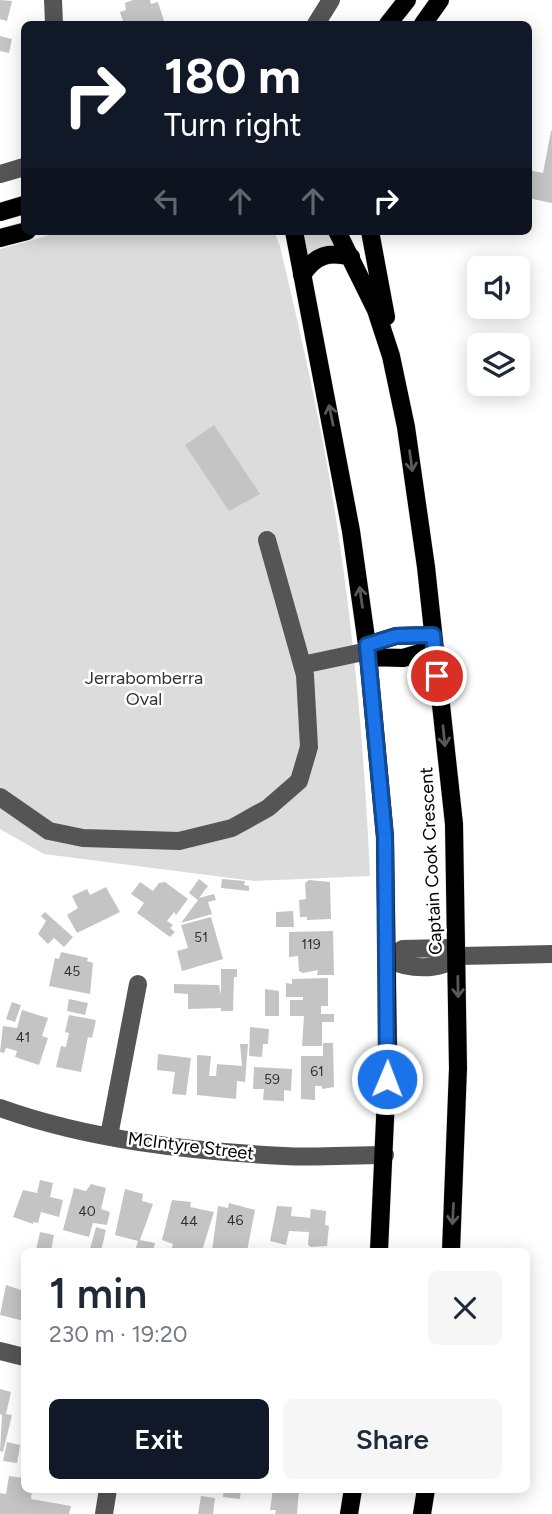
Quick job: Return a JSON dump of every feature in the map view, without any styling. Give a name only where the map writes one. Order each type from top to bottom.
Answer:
[{"type":"main road","points":[[390,21],[407,0]]},
{"type":"main road","points":[[0,212],[21,206]]},
{"type":"main road","points":[[0,239],[21,233]]},
{"type":"main road","points":[[284,235],[302,275]]},
{"type":"main road","points":[[295,235],[343,476],[368,651],[385,837],[385,1155],[379,1248]]},
{"type":"main road","name":"Captain Cook Crescent","points":[[339,235],[379,319],[400,394],[434,642],[454,824],[458,956],[458,1068],[451,1248]]},
{"type":"main road","points":[[371,235],[400,394]]},
{"type":"main road","points":[[302,275],[312,262],[322,255],[351,257]]},
{"type":"main road","points":[[368,651],[403,658],[434,642]]},
{"type":"main road","points":[[349,1514],[352,1493]]},
{"type":"main road","points":[[422,1514],[425,1493]]},
{"type":"street","points":[[52,0],[54,21]]},
{"type":"street","points":[[318,21],[331,0]]},
{"type":"street","points":[[0,174],[21,168]]},
{"type":"street","points":[[0,797],[49,831],[83,838],[179,841],[232,828],[268,808],[299,781],[309,747],[302,665],[267,540]]},
{"type":"street","points":[[302,665],[368,651]]},
{"type":"street","points":[[387,959],[403,967],[447,966],[458,956],[552,954]]},
{"type":"street","points":[[109,1136],[138,984]]},
{"type":"street","name":"McIntyre Street","points":[[0,1108],[54,1125],[109,1136],[286,1157],[385,1155]]},
{"type":"street","points":[[0,1351],[21,1356]]},
{"type":"street","points":[[104,1514],[107,1493]]},
{"type":"green space","name":"Jerrabomberra Oval","points":[[50,235],[276,235],[311,382],[343,566],[355,669],[370,876],[254,881],[44,854],[0,829],[0,249]]},
{"type":"green space","points":[[301,235],[332,235],[336,246],[308,256]]},
{"type":"building","points":[[0,0],[12,1],[7,21],[0,19]]},
{"type":"building","points":[[133,0],[150,0],[151,4],[158,2],[164,21],[123,21],[120,12],[126,10],[125,3]]},
{"type":"building","points":[[0,36],[12,39],[9,53],[0,51]]},
{"type":"building","points":[[552,131],[552,203],[532,199],[532,171],[543,173]]},
{"type":"building","points":[[214,425],[260,494],[229,511],[185,445]]},
{"type":"building","points":[[199,879],[208,886],[199,898],[214,894],[216,900],[208,902],[212,914],[181,923],[198,900],[189,893]]},
{"type":"building","points":[[222,879],[245,881],[244,885],[249,886],[249,891],[221,888]]},
{"type":"building","points":[[309,880],[330,882],[331,919],[307,920],[307,917],[300,917],[299,900],[306,899],[305,883]]},
{"type":"building","points":[[140,882],[153,891],[159,883],[165,882],[188,899],[176,915],[174,912],[167,921],[173,925],[170,928],[175,932],[170,937],[137,913],[144,903],[131,894]]},
{"type":"building","points":[[106,887],[120,912],[77,933],[67,915],[78,908],[72,896],[87,889],[90,895]]},
{"type":"building","points":[[293,911],[294,927],[276,927],[276,912]]},
{"type":"building","points":[[45,912],[73,937],[64,947],[54,938],[48,944],[38,934],[46,921],[41,916]]},
{"type":"building","points":[[211,917],[223,959],[182,971],[177,951],[188,948],[181,925]]},
{"type":"building","points":[[333,931],[334,975],[317,975],[318,970],[303,973],[299,971],[298,956],[289,957],[289,932]]},
{"type":"building","points":[[61,952],[88,958],[87,961],[93,963],[90,994],[49,986],[55,958],[59,959]]},
{"type":"building","points":[[221,969],[237,969],[237,977],[234,977],[233,1011],[221,1011],[221,1008],[188,1009],[188,994],[174,993],[174,984],[219,985],[221,995]]},
{"type":"building","points":[[328,978],[328,1006],[321,1006],[321,1014],[334,1014],[334,1022],[322,1022],[322,1046],[302,1046],[304,1016],[290,1016],[290,1000],[303,1000],[303,997],[286,997],[286,983],[292,984],[292,979]]},
{"type":"building","points":[[265,989],[279,991],[279,1016],[265,1016]]},
{"type":"building","points":[[69,999],[88,1003],[85,1015],[67,1011]]},
{"type":"building","points":[[12,1002],[21,1005],[15,1022],[6,1019]]},
{"type":"building","points":[[22,1010],[48,1018],[42,1036],[48,1038],[39,1065],[15,1057],[17,1051],[6,1048],[4,1053],[0,1052],[3,1026],[17,1028]]},
{"type":"building","points":[[69,1015],[96,1020],[92,1038],[88,1037],[81,1072],[56,1067],[61,1046],[66,1047],[69,1033],[65,1032]]},
{"type":"building","points":[[250,1027],[269,1029],[268,1044],[263,1044],[262,1057],[249,1056]]},
{"type":"building","points":[[323,1043],[333,1043],[334,1087],[322,1089],[322,1086],[315,1086],[315,1100],[301,1099],[301,1056],[323,1056]]},
{"type":"building","points":[[240,1044],[248,1044],[245,1082],[237,1081],[236,1099],[197,1095],[197,1055],[211,1056],[209,1076],[216,1076],[217,1064],[242,1066]]},
{"type":"building","points":[[158,1054],[191,1058],[186,1095],[172,1094],[175,1072],[157,1070]]},
{"type":"building","points":[[254,1067],[292,1069],[291,1091],[284,1090],[284,1101],[263,1100],[264,1089],[253,1089]]},
{"type":"building","points":[[40,1180],[53,1183],[50,1197],[63,1200],[59,1217],[41,1212],[38,1223],[33,1224],[13,1217],[23,1190],[37,1193]]},
{"type":"building","points":[[91,1184],[106,1188],[101,1209],[110,1212],[107,1225],[93,1223],[89,1237],[63,1230],[74,1188],[86,1191]]},
{"type":"building","points":[[125,1189],[143,1194],[142,1201],[153,1204],[140,1240],[155,1243],[154,1248],[136,1248],[138,1241],[115,1235]]},
{"type":"building","points":[[172,1200],[191,1202],[190,1207],[214,1212],[203,1248],[172,1248],[173,1244],[162,1240]]},
{"type":"building","points":[[229,1203],[255,1210],[248,1248],[212,1248],[218,1206],[228,1208]]},
{"type":"building","points":[[277,1206],[292,1207],[291,1216],[310,1218],[311,1209],[326,1211],[325,1225],[329,1226],[327,1246],[308,1245],[309,1232],[289,1231],[286,1245],[270,1241]]},
{"type":"building","points":[[96,1227],[106,1230],[102,1248],[90,1248]]},
{"type":"building","points":[[40,1232],[54,1235],[52,1248],[36,1248]]},
{"type":"building","points":[[6,1285],[21,1290],[21,1320],[0,1315]]},
{"type":"building","points":[[0,1389],[11,1392],[6,1414],[12,1415],[3,1452],[0,1451]]},
{"type":"building","points":[[7,1442],[20,1445],[17,1463],[3,1461]]},
{"type":"building","points":[[9,1476],[21,1478],[21,1493],[32,1493],[31,1499],[71,1506],[69,1514],[0,1514],[0,1493],[6,1494]]},
{"type":"building","points":[[224,1493],[241,1493],[240,1499],[223,1497]]},
{"type":"building","points":[[272,1493],[299,1493],[297,1514],[275,1514],[276,1510],[270,1510]]},
{"type":"building","points":[[201,1496],[215,1498],[213,1514],[198,1514]]},
{"type":"route","points":[[387,1079],[385,837],[367,645],[396,636],[433,635],[437,676]]}]
